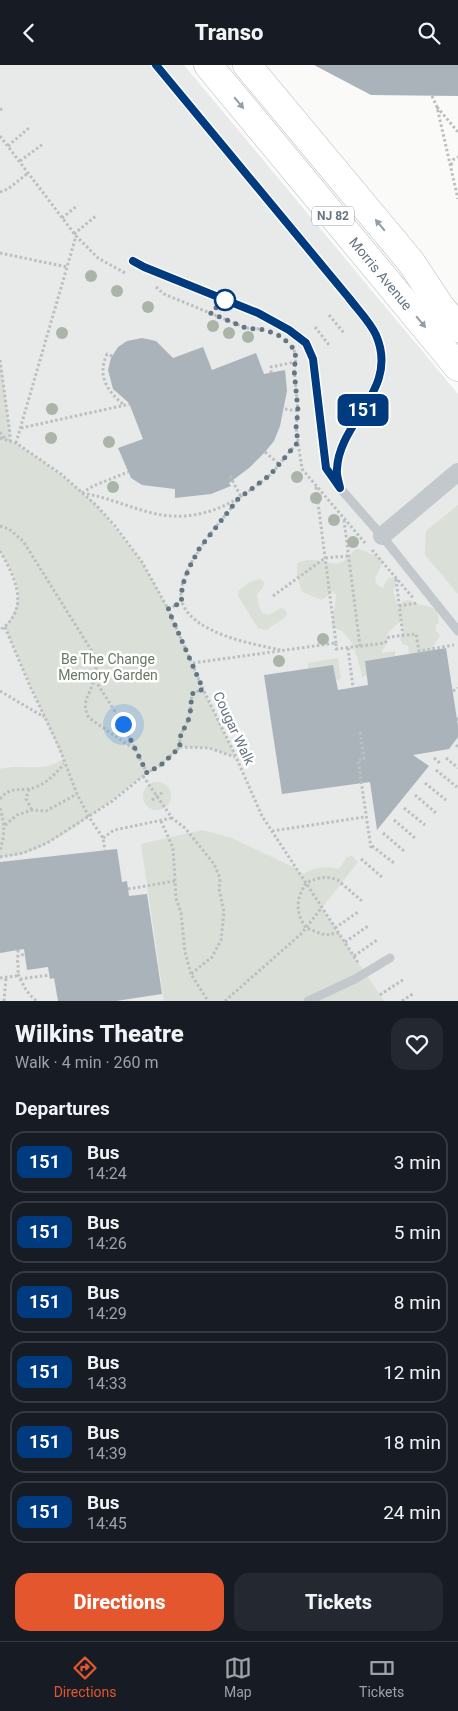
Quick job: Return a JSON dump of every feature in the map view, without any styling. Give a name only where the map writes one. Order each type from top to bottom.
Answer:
[{"type":"main road","name":"Morris Avenue","points":[[208,65],[458,367]]},
{"type":"main road","name":"Morris Avenue","points":[[247,65],[411,262],[440,306],[458,328]]},
{"type":"street","points":[[382,536],[458,472]]},
{"type":"lane","points":[[156,65],[349,298],[376,335],[382,356],[380,376],[341,449],[337,470],[340,488]]},
{"type":"lane","points":[[133,261],[258,313],[289,330],[306,343],[313,359],[326,468],[340,488],[382,536],[458,631]]},
{"type":"lane","points":[[308,1001],[355,979],[390,958]]},
{"type":"path","points":[[432,96],[437,107],[458,199]]},
{"type":"path","points":[[437,107],[458,132]]},
{"type":"path","points":[[8,146],[30,127]]},
{"type":"path","points":[[0,136],[75,235],[98,258],[128,274]]},
{"type":"path","points":[[20,161],[43,144]]},
{"type":"path","points":[[450,166],[454,159],[458,157]]},
{"type":"path","points":[[0,192],[8,189],[28,173]]},
{"type":"path","points":[[62,218],[77,206]]},
{"type":"path","points":[[16,443],[75,235],[97,215]]},
{"type":"path","points":[[0,253],[67,267]]},
{"type":"path","points":[[152,284],[164,294],[246,328],[266,330]]},
{"type":"path","points":[[329,315],[344,333]]},
{"type":"path","points":[[314,327],[329,345]]},
{"type":"path","points":[[294,349],[298,411],[296,428],[302,469],[420,607]]},
{"type":"path","points":[[112,356],[107,354],[102,375],[108,389],[124,406]]},
{"type":"path","points":[[0,360],[10,441]]},
{"type":"path","points":[[271,373],[270,367],[295,362]]},
{"type":"path","points":[[21,428],[130,405]]},
{"type":"path","points":[[285,409],[298,411]]},
{"type":"path","points":[[0,432],[5,439]]},
{"type":"path","name":"Cougar Walk","points":[[0,438],[16,443],[60,474],[82,493],[115,526],[142,562],[168,609],[262,816],[361,966]]},
{"type":"path","points":[[82,493],[102,496],[152,513],[180,516],[218,510],[240,498],[270,475],[298,442]]},
{"type":"path","points":[[265,452],[279,464]]},
{"type":"path","points":[[82,493],[93,486],[128,472]]},
{"type":"path","points":[[230,476],[240,498]]},
{"type":"path","points":[[316,485],[336,649],[385,643],[389,637],[416,634],[419,651],[454,645]]},
{"type":"path","points":[[240,498],[199,549],[183,584],[182,602],[190,615],[209,629],[242,642],[284,650]]},
{"type":"path","points":[[344,519],[360,646]]},
{"type":"path","points":[[0,526],[9,529],[23,541],[95,656],[94,680],[85,703],[85,709],[89,718],[137,751]]},
{"type":"path","points":[[0,551],[11,569],[19,597],[14,613],[5,627],[0,630]]},
{"type":"path","points":[[273,596],[325,558],[348,556]]},
{"type":"path","points":[[396,579],[403,636]]},
{"type":"path","points":[[168,609],[182,602]]},
{"type":"path","points":[[399,606],[417,603]]},
{"type":"path","points":[[5,627],[59,747],[77,794],[103,838],[105,851]]},
{"type":"path","points":[[193,663],[336,643]]},
{"type":"path","points":[[348,648],[353,688]]},
{"type":"path","points":[[94,680],[123,724],[147,773]]},
{"type":"path","points":[[458,688],[453,691],[458,693]]},
{"type":"path","points":[[179,749],[180,733],[190,716],[192,694],[203,689]]},
{"type":"path","points":[[0,691],[44,717]]},
{"type":"path","points":[[360,732],[364,759],[358,759],[365,817],[371,847],[394,863]]},
{"type":"path","points":[[0,857],[23,853],[47,843],[89,817],[147,773],[161,765],[179,749],[209,748],[236,757]]},
{"type":"path","points":[[434,758],[441,764]]},
{"type":"path","points":[[446,758],[458,768]]},
{"type":"path","points":[[0,799],[5,793],[16,789],[29,789],[48,781],[64,764]]},
{"type":"path","points":[[436,770],[457,787]]},
{"type":"path","points":[[143,776],[172,818],[185,828],[214,864],[220,878],[219,889],[224,912],[221,940],[212,957],[191,974]]},
{"type":"path","points":[[425,783],[446,800]]},
{"type":"path","points":[[29,789],[26,799],[32,810]]},
{"type":"path","points":[[152,800],[163,792]]},
{"type":"path","points":[[5,825],[17,815],[32,810],[46,811],[77,794]]},
{"type":"path","points":[[415,795],[436,813]]},
{"type":"path","points":[[0,808],[5,825],[0,851]]},
{"type":"path","points":[[404,808],[425,825]]},
{"type":"path","points":[[272,831],[365,817]]},
{"type":"path","points":[[103,838],[114,830],[172,818]]},
{"type":"path","points":[[162,821],[173,848],[176,898],[181,913],[185,952],[191,974],[208,1001]]},
{"type":"path","points":[[394,821],[414,838]]},
{"type":"path","points":[[383,833],[404,851]]},
{"type":"path","points":[[362,859],[382,877]]},
{"type":"path","points":[[339,933],[325,935],[306,928],[298,911],[298,901],[306,883],[318,877],[334,877],[362,901]]},
{"type":"path","points":[[128,889],[175,881]]},
{"type":"path","points":[[225,1001],[306,928],[322,907]]},
{"type":"path","points":[[336,928],[358,912]]},
{"type":"path","points":[[345,942],[368,926]]},
{"type":"path","points":[[354,955],[377,940]]},
{"type":"path","points":[[18,950],[18,974],[31,997],[37,1001]]},
{"type":"path","points":[[18,955],[25,954]]},
{"type":"path","points":[[0,978],[16,976],[18,974]]},
{"type":"path","points":[[20,979],[50,975]]},
{"type":"path","points":[[4,1001],[6,977]]},
{"type":"path","points":[[380,995],[404,979]]},
{"type":"path","points":[[402,1001],[414,993]]},
{"type":"shaded area","points":[[0,65],[184,65],[458,394],[458,1001],[0,1001]]},
{"type":"green space","name":"Be The Change Memory Garden","points":[[0,360],[10,441],[16,443],[60,474],[97,506],[142,562],[168,609],[203,689],[236,757],[209,748],[180,747],[164,762],[66,832],[37,849],[14,856],[0,857],[0,769],[48,766],[63,759],[5,627],[16,606],[18,589],[16,580],[0,551]]},
{"type":"green space","points":[[458,505],[458,594],[425,555],[426,531]]},
{"type":"green space","points":[[356,549],[382,559],[375,578],[376,582],[383,588],[388,578],[393,578],[396,583],[393,592],[399,610],[403,601],[410,600],[416,604],[437,610],[439,623],[436,625],[436,631],[440,635],[431,654],[409,654],[408,646],[402,644],[400,638],[404,630],[401,621],[388,632],[387,643],[381,653],[395,651],[395,656],[365,661],[367,676],[362,677],[358,659],[347,635],[332,627],[336,595],[333,592],[322,600],[302,592],[297,575],[297,564],[310,560],[334,564],[339,563],[344,561]]},
{"type":"green space","points":[[259,579],[264,583],[263,588],[257,594],[262,613],[269,615],[281,608],[287,613],[284,618],[266,630],[258,628],[238,596],[238,591],[250,582]]},
{"type":"green space","points":[[338,658],[341,679],[336,680],[333,665],[308,669],[308,663]]},
{"type":"green space","points":[[157,782],[167,786],[171,796],[167,806],[157,810],[147,806],[143,796],[147,786]]},
{"type":"green space","points":[[202,830],[232,838],[297,869],[301,875],[319,868],[339,869],[347,857],[352,856],[358,862],[322,908],[384,1001],[164,1001],[141,844]]},
{"type":"building","points":[[314,65],[458,65],[458,96],[371,95]]},
{"type":"building","points":[[142,338],[156,341],[173,358],[203,347],[212,370],[256,353],[264,374],[285,370],[287,391],[280,426],[274,441],[249,468],[229,483],[231,486],[211,494],[175,498],[175,489],[142,485],[131,478],[118,448],[143,439],[129,403],[113,389],[108,370],[111,358],[118,347],[127,341]]},
{"type":"building","points":[[446,648],[458,737],[449,749],[413,755],[429,766],[377,830],[370,782],[282,794],[264,675],[333,665],[338,690],[368,685],[365,661]]},
{"type":"building","points":[[117,849],[122,882],[127,881],[129,896],[147,894],[162,994],[116,1001],[58,1001],[54,978],[50,979],[48,967],[27,970],[24,949],[0,953],[0,862]]},
{"type":"bus line","name":"151","points":[[133,261],[258,313],[289,330],[306,343],[313,359],[326,468],[340,488],[337,470],[341,449],[380,376],[382,356],[376,335],[349,298],[156,65]]},
{"type":"route","points":[[123,724],[147,773],[161,765],[180,747],[180,733],[190,716],[192,694],[203,689],[168,609],[182,602],[183,584],[199,549],[238,499],[270,475],[298,442],[296,428],[298,411],[294,369],[296,358],[294,349],[282,337],[266,330],[246,328],[210,313],[225,300]]}]
